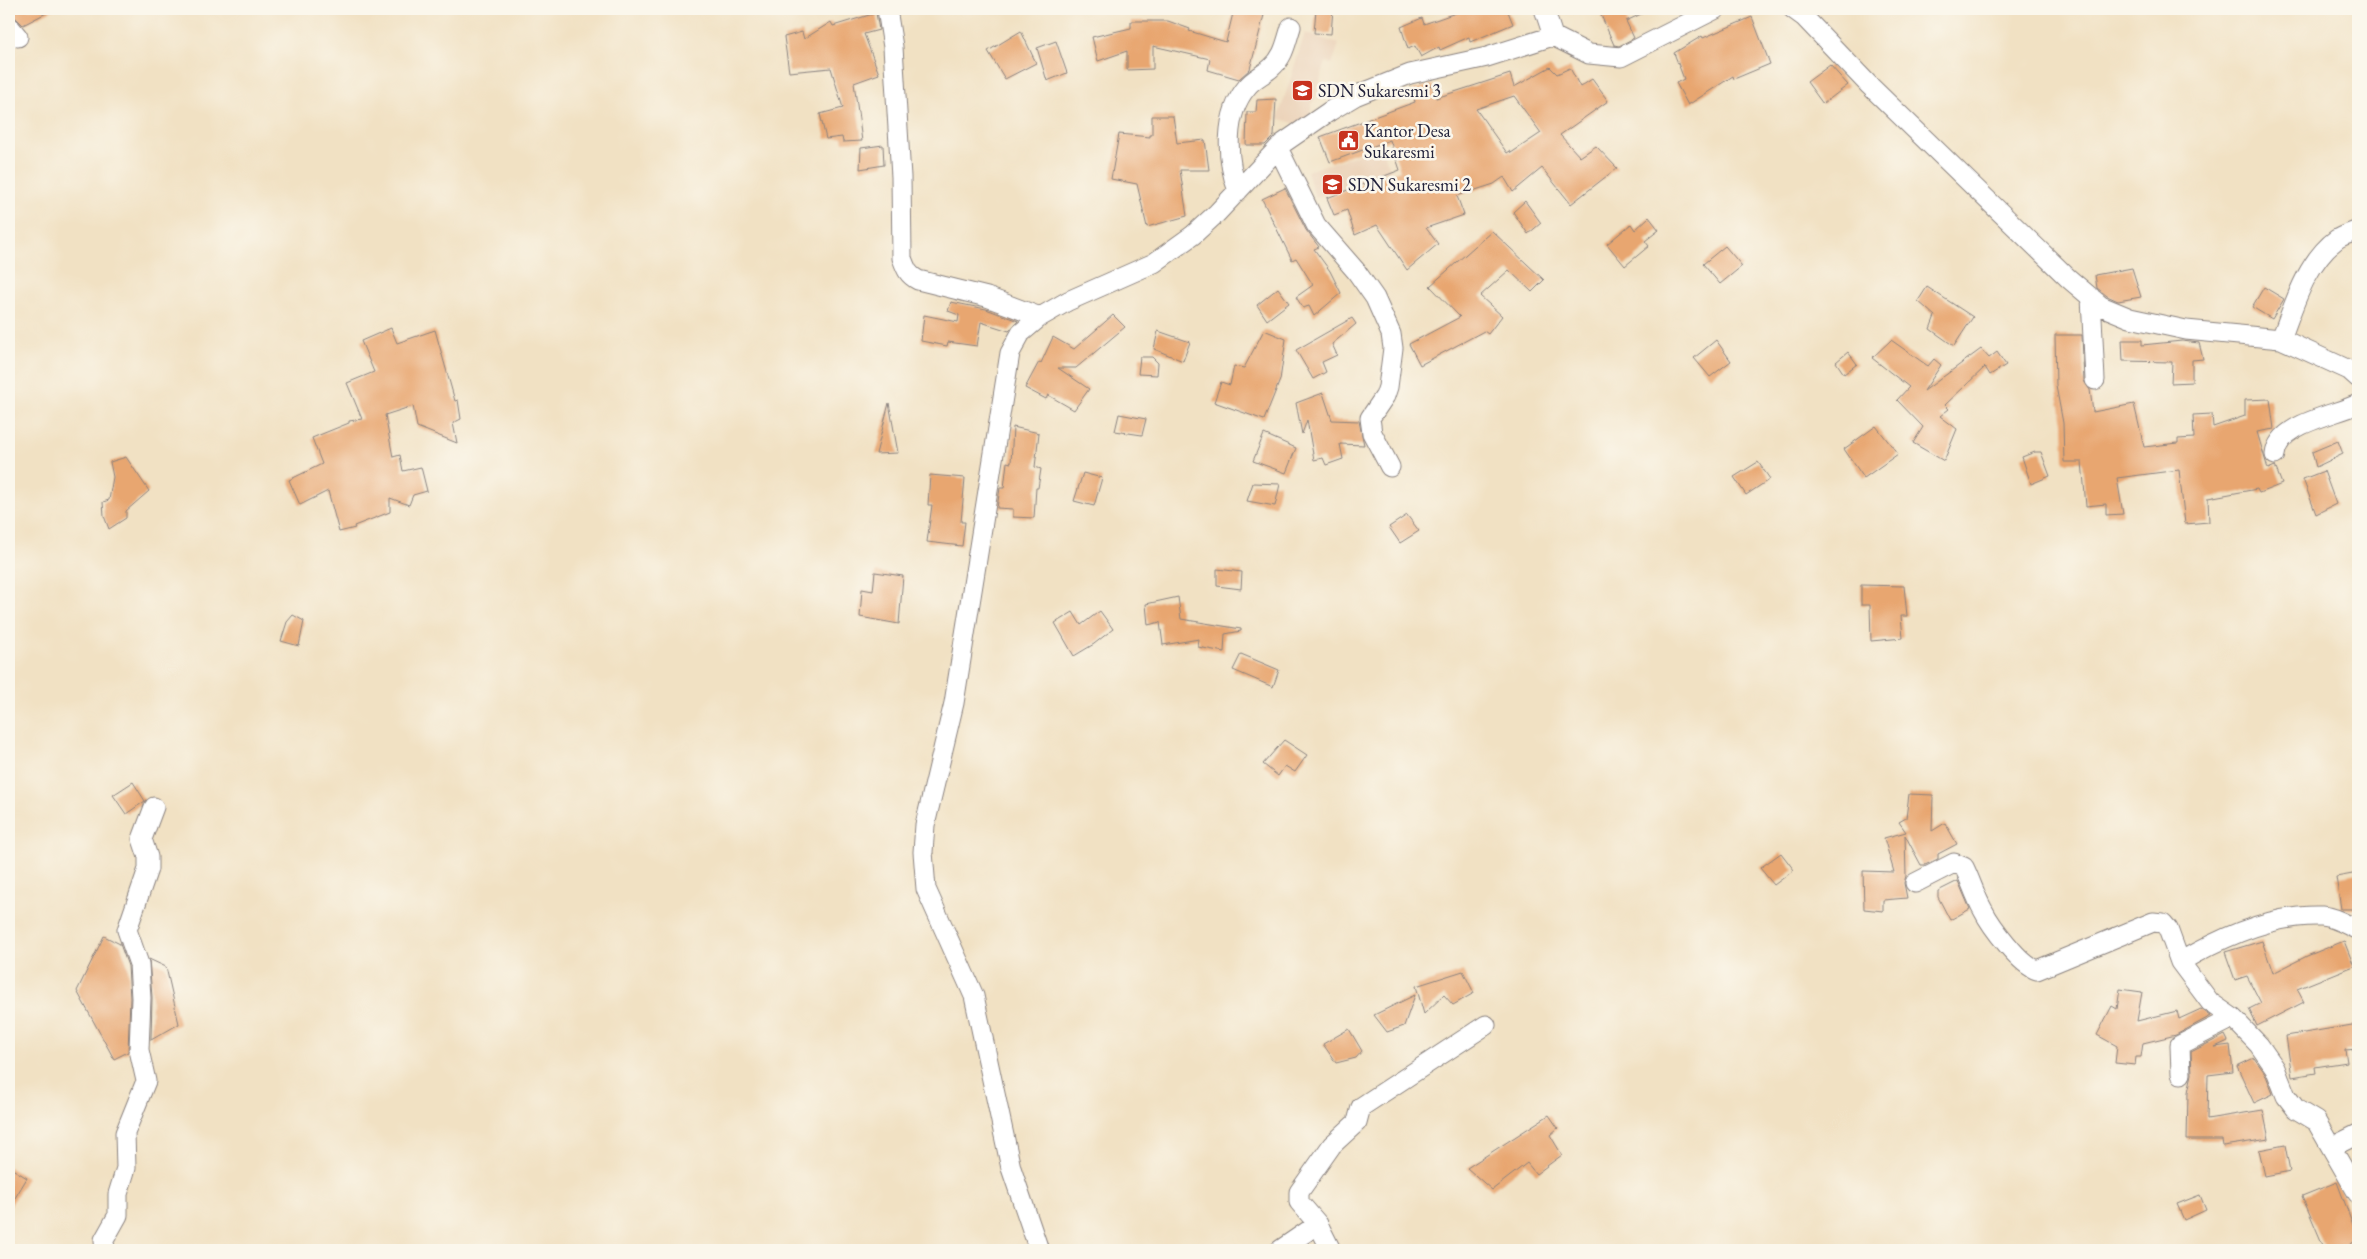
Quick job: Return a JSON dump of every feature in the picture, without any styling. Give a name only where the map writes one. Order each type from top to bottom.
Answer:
[{"type":"street","points":[[887,9],[893,47],[901,177],[902,258],[906,269],[911,276],[918,280],[987,296],[1040,317]]},
{"type":"street","points":[[1544,9],[1553,36]]},
{"type":"street","points":[[1039,1250],[1011,1168],[974,996],[926,888],[922,852],[925,825],[954,703],[1010,353],[1021,333],[1040,317],[1068,301],[1154,263],[1193,235],[1278,148],[1330,111],[1355,96],[1410,74],[1487,57],[1553,36],[1589,54],[1621,57],[1716,9]]},
{"type":"street","points":[[1793,9],[2061,272],[2101,306],[2130,318],[2186,330],[2281,340],[2349,370],[2358,378]]},
{"type":"street","points":[[1238,190],[1230,155],[1230,130],[1234,109],[1247,87],[1271,68],[1282,55],[1290,27]]},
{"type":"street","points":[[1278,148],[1316,225],[1356,271],[1375,298],[1391,334],[1393,348],[1388,387],[1385,396],[1370,418],[1372,433],[1390,467]]},
{"type":"street","points":[[2281,340],[2295,301],[2319,258],[2338,239],[2358,230]]},
{"type":"street","points":[[2091,297],[2095,380]]},
{"type":"street","points":[[2275,455],[2276,447],[2285,434],[2295,428],[2358,404]]},
{"type":"street","points":[[104,1250],[104,1240],[118,1215],[118,1194],[126,1168],[125,1133],[146,1082],[140,1055],[139,964],[127,930],[148,869],[148,857],[142,839],[154,807]]},
{"type":"street","points":[[1915,883],[1954,863],[1964,866],[1983,911],[2005,942],[2030,968],[2043,970],[2073,954],[2153,922],[2163,923],[2168,929],[2180,962],[2210,1002],[2233,1018],[2260,1045],[2275,1068],[2286,1096],[2296,1109],[2316,1121],[2358,1194]]},
{"type":"street","points":[[2180,962],[2229,935],[2287,919],[2322,916],[2336,919],[2358,930]]},
{"type":"street","points":[[2181,1074],[2180,1045],[2233,1018]]},
{"type":"street","points":[[1331,1250],[1318,1224],[1299,1202],[1298,1192],[1332,1145],[1357,1122],[1361,1107],[1486,1025]]},
{"type":"street","points":[[2332,1147],[2358,1134]]},
{"type":"street","points":[[1280,1250],[1318,1224]]},
{"type":"shaded area","name":"SDN Sukaresmi 3","points":[[1305,33],[1339,44],[1332,64],[1326,62],[1305,127],[1278,118]]},
{"type":"shaded area","name":"SDN Sukaresmi 2","points":[[1381,147],[1391,171],[1315,198],[1307,171]]},
{"type":"building","points":[[9,9],[54,9],[23,25],[10,15]]},
{"type":"building","points":[[1234,9],[1260,9],[1258,14],[1264,15],[1250,69],[1239,79],[1208,70],[1210,59],[1153,46],[1153,69],[1127,70],[1127,51],[1098,61],[1092,37],[1131,28],[1131,21],[1168,21],[1190,29],[1189,31],[1226,42]]},
{"type":"building","points":[[1316,9],[1333,9],[1331,34],[1314,33]]},
{"type":"building","points":[[1467,9],[1507,9],[1513,24],[1470,42],[1469,37],[1440,50],[1439,47],[1421,57],[1415,46],[1408,49],[1401,27],[1422,18],[1424,24]]},
{"type":"building","points":[[1614,9],[1652,9],[1626,21],[1634,38],[1619,46],[1614,45],[1601,15]]},
{"type":"building","points":[[876,13],[879,30],[864,34],[879,74],[854,83],[862,141],[843,142],[842,137],[826,139],[820,114],[843,108],[831,68],[789,72],[784,37],[802,32],[804,39],[831,22],[833,26]]},
{"type":"building","points":[[1752,17],[1770,64],[1734,79],[1733,76],[1688,105],[1676,83],[1684,79],[1674,53],[1702,36],[1703,38]]},
{"type":"building","points":[[1021,31],[1036,63],[1005,79],[988,51]]},
{"type":"building","points":[[1056,41],[1067,73],[1047,81],[1037,48]]},
{"type":"building","points":[[1830,65],[1848,85],[1823,104],[1807,82]]},
{"type":"building","points":[[1550,67],[1557,74],[1570,68],[1580,87],[1592,79],[1608,101],[1560,135],[1580,157],[1596,146],[1617,168],[1571,204],[1542,168],[1513,192],[1504,177],[1494,184],[1457,196],[1464,215],[1426,228],[1438,244],[1407,270],[1377,225],[1355,235],[1347,210],[1334,215],[1327,198],[1400,170],[1390,140],[1330,162],[1320,137],[1415,102],[1412,90],[1433,85],[1436,98],[1510,74],[1514,87]],"holes":[[[1514,96],[1541,133],[1511,153],[1510,151],[1507,153],[1476,109]]]},
{"type":"building","points":[[1276,99],[1274,136],[1265,145],[1246,145],[1247,112],[1256,112],[1257,100]]},
{"type":"building","points":[[1152,116],[1173,116],[1177,143],[1205,140],[1209,170],[1180,170],[1187,216],[1147,227],[1137,184],[1111,179],[1119,134],[1150,137],[1152,135]]},
{"type":"building","points":[[883,145],[884,165],[860,169],[861,148]]},
{"type":"building","points":[[1285,188],[1306,230],[1319,247],[1314,249],[1330,271],[1341,293],[1314,316],[1309,306],[1303,308],[1296,297],[1313,285],[1296,258],[1292,260],[1262,199]]},
{"type":"building","points":[[1525,201],[1541,223],[1528,234],[1513,212]]},
{"type":"building","points":[[1649,217],[1659,230],[1645,241],[1649,246],[1625,266],[1607,244],[1631,224],[1635,230]]},
{"type":"building","points":[[1492,231],[1544,280],[1532,292],[1509,270],[1480,296],[1502,316],[1488,334],[1484,331],[1420,365],[1409,344],[1460,317],[1430,286]]},
{"type":"building","points":[[1725,246],[1742,266],[1720,284],[1703,264]]},
{"type":"building","points":[[2132,268],[2141,297],[2118,301],[2107,296],[2097,288],[2095,275]]},
{"type":"building","points":[[1927,287],[1973,317],[1954,346],[1930,329],[1935,316],[1918,301]]},
{"type":"building","points":[[2264,287],[2284,299],[2272,319],[2252,307]]},
{"type":"building","points":[[1278,288],[1289,303],[1267,320],[1257,305]]},
{"type":"building","points":[[951,302],[986,309],[1018,321],[1009,331],[981,322],[977,346],[948,342],[947,346],[921,341],[924,315],[958,322],[959,315],[948,311]]},
{"type":"building","points":[[1113,315],[1125,327],[1076,368],[1058,368],[1089,389],[1074,410],[1048,395],[1046,399],[1025,388],[1039,362],[1041,363],[1053,337],[1074,349]]},
{"type":"building","points":[[1352,318],[1356,324],[1332,344],[1337,355],[1322,362],[1326,372],[1313,379],[1296,350]]},
{"type":"building","points":[[391,328],[397,343],[435,330],[455,401],[458,400],[461,419],[453,423],[457,443],[417,427],[413,406],[385,415],[393,457],[400,455],[403,471],[421,467],[427,491],[413,495],[409,505],[390,498],[390,512],[354,526],[355,528],[339,532],[328,491],[300,505],[289,480],[322,464],[312,438],[349,423],[349,421],[362,419],[347,383],[374,372],[361,341]]},
{"type":"building","points":[[1264,330],[1286,339],[1280,380],[1264,420],[1214,402],[1221,382],[1230,385],[1234,366],[1244,368]]},
{"type":"building","points":[[1158,331],[1190,342],[1183,361],[1154,349]]},
{"type":"building","points":[[2055,335],[2082,335],[2084,381],[2090,390],[2093,412],[2134,404],[2144,447],[2178,443],[2178,439],[2194,438],[2193,415],[2212,414],[2213,427],[2245,416],[2245,400],[2270,399],[2274,429],[2257,432],[2268,469],[2275,466],[2282,484],[2259,493],[2257,489],[2208,498],[2209,522],[2185,524],[2179,470],[2117,478],[2123,514],[2106,515],[2106,504],[2086,506],[2082,462],[2064,462],[2063,423],[2056,386]]},
{"type":"building","points":[[1716,340],[1731,361],[1710,377],[1694,358]]},
{"type":"building","points":[[1891,340],[1928,366],[1934,359],[1941,365],[1924,391],[1981,349],[1989,358],[1997,352],[2006,365],[1990,375],[1985,367],[1945,405],[1949,409],[1940,416],[1957,429],[1944,461],[1913,443],[1923,427],[1897,400],[1909,387],[1872,358]]},
{"type":"building","points":[[2122,340],[2142,340],[2142,345],[2182,341],[2199,343],[2203,359],[2192,360],[2192,382],[2171,383],[2172,362],[2123,361]]},
{"type":"building","points":[[1848,352],[1857,364],[1844,374],[1836,362]]},
{"type":"building","points":[[1140,357],[1152,357],[1158,363],[1157,375],[1138,374]]},
{"type":"building","points":[[1323,393],[1332,420],[1359,421],[1364,445],[1340,444],[1343,459],[1326,465],[1323,458],[1314,460],[1307,420],[1302,434],[1296,403]]},
{"type":"building","points":[[889,403],[898,453],[876,454]]},
{"type":"building","points":[[1119,414],[1146,419],[1142,435],[1115,431]]},
{"type":"building","points":[[1876,426],[1898,454],[1864,478],[1844,449]]},
{"type":"building","points":[[1013,427],[1039,433],[1035,467],[1041,469],[1038,488],[1036,488],[1034,518],[1013,517],[1013,509],[997,508],[1000,488],[1004,488],[1007,462],[1011,463]]},
{"type":"building","points":[[1264,434],[1296,448],[1286,473],[1253,461]]},
{"type":"building","points":[[2338,441],[2343,454],[2316,467],[2312,452]]},
{"type":"building","points":[[2035,452],[2041,452],[2050,476],[2031,484],[2022,457]]},
{"type":"building","points":[[126,457],[149,491],[126,511],[126,518],[109,529],[104,516],[103,502],[109,500],[113,477],[110,462]]},
{"type":"building","points":[[1758,462],[1770,479],[1746,495],[1734,477]]},
{"type":"building","points":[[2324,471],[2336,504],[2316,514],[2303,479]]},
{"type":"building","points":[[1083,473],[1102,478],[1094,506],[1074,501]]},
{"type":"building","points":[[930,475],[965,478],[961,522],[965,522],[962,546],[927,542],[932,505],[928,505]]},
{"type":"building","points":[[1253,483],[1280,484],[1275,506],[1247,501]]},
{"type":"building","points":[[1407,515],[1419,531],[1400,543],[1389,527]]},
{"type":"building","points":[[1217,569],[1242,572],[1241,589],[1217,586]]},
{"type":"building","points":[[875,572],[903,576],[899,624],[860,617],[862,589],[873,591]]},
{"type":"building","points":[[1861,585],[1904,586],[1907,616],[1901,616],[1903,638],[1871,641],[1870,605],[1861,605]]},
{"type":"building","points":[[1178,597],[1181,619],[1241,629],[1241,631],[1225,634],[1224,652],[1198,647],[1199,639],[1163,645],[1160,622],[1148,625],[1146,604]]},
{"type":"building","points":[[1100,611],[1113,629],[1094,644],[1074,656],[1055,623],[1073,612],[1081,625]]},
{"type":"building","points":[[293,615],[304,621],[299,646],[281,641],[287,622]]},
{"type":"building","points":[[1241,654],[1279,670],[1273,687],[1233,670]]},
{"type":"building","points":[[1284,740],[1307,755],[1295,772],[1285,766],[1278,776],[1263,764]]},
{"type":"building","points":[[133,782],[145,801],[126,814],[113,795]]},
{"type":"building","points":[[1909,794],[1933,795],[1932,831],[1945,823],[1957,844],[1938,854],[1938,859],[1921,865],[1905,835],[1906,876],[1904,883],[1907,898],[1883,900],[1883,911],[1864,909],[1863,871],[1894,872],[1884,838],[1906,832],[1899,822],[1906,818]]},
{"type":"building","points":[[1781,853],[1794,870],[1774,885],[1760,868]]},
{"type":"building","points":[[2358,873],[2358,909],[2341,909],[2336,877]]},
{"type":"building","points":[[1958,881],[1970,909],[1950,920],[1938,897],[1938,891]]},
{"type":"building","points":[[104,936],[120,944],[128,966],[130,998],[128,1052],[114,1059],[77,991]]},
{"type":"building","points":[[2262,941],[2273,973],[2307,956],[2344,941],[2354,966],[2297,989],[2304,1002],[2257,1026],[2249,1009],[2261,1003],[2247,976],[2235,980],[2225,952]]},
{"type":"building","points":[[149,959],[166,967],[179,1024],[151,1040],[152,997]]},
{"type":"building","points":[[1463,971],[1474,993],[1453,1005],[1444,995],[1424,1014],[1416,986]]},
{"type":"building","points":[[2120,989],[2142,992],[2137,1021],[2177,1011],[2179,1019],[2201,1009],[2211,1016],[2176,1035],[2143,1043],[2141,1057],[2136,1057],[2135,1065],[2115,1063],[2117,1046],[2097,1035],[2112,1006],[2117,1009]]},
{"type":"building","points":[[1415,995],[1404,1026],[1387,1032],[1374,1015]]},
{"type":"building","points":[[2358,1024],[2358,1049],[2345,1050],[2347,1062],[2315,1067],[2316,1073],[2292,1077],[2286,1036]]},
{"type":"building","points":[[1349,1029],[1362,1051],[1356,1058],[1336,1063],[1323,1044]]},
{"type":"building","points":[[2225,1035],[2228,1041],[2215,1047],[2230,1045],[2233,1072],[2208,1075],[2207,1119],[2263,1110],[2269,1139],[2223,1146],[2222,1140],[2187,1140],[2188,1092],[2192,1074],[2191,1052]]},
{"type":"building","points":[[2254,1058],[2265,1073],[2273,1094],[2254,1103],[2237,1066]]},
{"type":"building","points":[[1549,1115],[1558,1128],[1550,1135],[1562,1155],[1536,1174],[1527,1163],[1492,1190],[1467,1168]]},
{"type":"building","points":[[2285,1145],[2290,1171],[2265,1176],[2259,1150]]},
{"type":"building","points":[[9,1167],[27,1178],[9,1208]]},
{"type":"building","points":[[2337,1182],[2358,1238],[2341,1250],[2325,1250],[2302,1196]]},
{"type":"building","points":[[2200,1195],[2206,1210],[2184,1220],[2177,1204]]},
{"type":"place","name":"SDN Sukaresmi 3","points":[[1302,91]]},
{"type":"place","name":"Kantor Desa Sukaresmi","points":[[1348,141]]},
{"type":"place","name":"SDN Sukaresmi 2","points":[[1332,185]]}]
